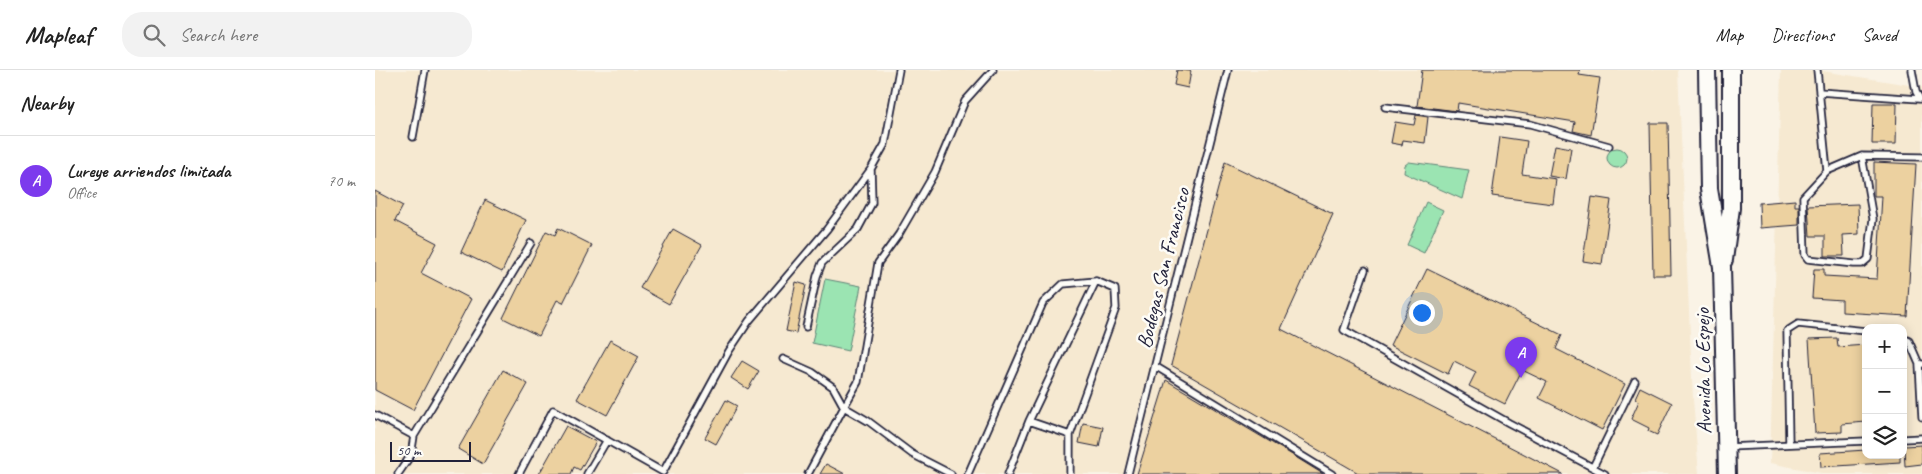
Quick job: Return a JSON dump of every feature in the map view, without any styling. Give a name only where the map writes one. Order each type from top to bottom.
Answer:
[{"type":"main road","name":"Avenida Lo Espejo","points":[[1707,70],[1709,189],[1722,267],[1727,474]]},
{"type":"main road","name":"Avenida Lo Espejo","points":[[1722,267],[1731,208],[1731,70]]},
{"type":"lane","points":[[413,136],[425,70]]},
{"type":"lane","points":[[519,474],[553,410],[663,472],[729,351],[749,321],[827,229],[871,169],[885,144],[899,70]]},
{"type":"lane","points":[[808,474],[858,382],[878,263],[899,234],[935,172],[965,101],[993,70]]},
{"type":"lane","name":"Bodegas San Francisco","points":[[1128,474],[1228,70]]},
{"type":"lane","points":[[1817,70],[1827,171]]},
{"type":"lane","points":[[1819,92],[1920,100],[1912,70]]},
{"type":"lane","points":[[1385,106],[1530,124],[1609,146]]},
{"type":"lane","points":[[1863,156],[1873,219],[1868,259],[1861,264],[1813,261],[1805,255],[1803,197],[1827,171],[1863,156],[1922,157]]},
{"type":"lane","points":[[806,327],[817,276],[822,263],[858,230],[872,203],[871,169]]},
{"type":"lane","points":[[398,474],[411,455],[414,436],[531,242]]},
{"type":"lane","points":[[1365,270],[1344,330],[1509,423],[1605,474]]},
{"type":"lane","points":[[1008,474],[1029,421],[1096,280]]},
{"type":"lane","points":[[969,474],[1043,303],[1063,284],[1096,280],[1115,289],[1116,308],[1070,435],[1070,474]]},
{"type":"lane","points":[[1789,444],[1787,331],[1798,324],[1862,331]]},
{"type":"lane","points":[[1907,340],[1921,364],[1922,417]]},
{"type":"lane","points":[[783,359],[812,372],[833,387],[844,407],[868,421],[912,454],[951,474]]},
{"type":"lane","points":[[1155,366],[1332,474]]},
{"type":"lane","points":[[1593,467],[1635,381]]},
{"type":"lane","points":[[375,415],[414,436]]},
{"type":"lane","points":[[1029,421],[1070,435]]},
{"type":"lane","points":[[1907,439],[1922,438]]},
{"type":"lane","points":[[587,474],[607,440]]},
{"type":"lane","points":[[1726,447],[1862,441]]},
{"type":"shaded area","points":[[375,70],[1678,70],[1693,399],[1699,474],[375,474]]},
{"type":"shaded area","points":[[1781,70],[1816,70],[1922,87],[1922,474],[1827,474],[1770,463]]},
{"type":"green space","points":[[1617,148],[1624,151],[1627,158],[1624,165],[1617,168],[1610,165],[1607,158],[1610,151]]},
{"type":"green space","points":[[1409,162],[1469,170],[1462,199],[1404,173],[1405,165]]},
{"type":"green space","points":[[1426,202],[1443,210],[1424,253],[1407,245]]},
{"type":"green space","points":[[825,279],[861,286],[848,351],[812,343]]},
{"type":"building","points":[[1177,70],[1191,71],[1188,88],[1174,85]]},
{"type":"building","points":[[1422,70],[1580,70],[1579,75],[1600,78],[1591,135],[1573,131],[1575,122],[1458,103],[1457,111],[1417,106]]},
{"type":"building","points":[[1873,103],[1897,103],[1896,144],[1872,144]]},
{"type":"building","points":[[1416,115],[1428,117],[1425,143],[1403,140],[1402,145],[1391,143],[1395,122],[1414,125]]},
{"type":"building","points":[[1650,123],[1668,123],[1671,275],[1653,275]]},
{"type":"building","points":[[1500,137],[1527,141],[1522,174],[1556,179],[1553,204],[1492,196]]},
{"type":"building","points":[[1555,145],[1571,148],[1566,179],[1549,176]]},
{"type":"building","points":[[1225,162],[1333,214],[1281,329],[1563,474],[1360,474],[1171,365]]},
{"type":"building","points":[[1874,162],[1916,164],[1907,316],[1842,312],[1842,300],[1812,298],[1814,269],[1824,269],[1824,276],[1877,279],[1882,196],[1874,196]]},
{"type":"building","points":[[375,191],[403,206],[395,221],[437,243],[421,273],[471,299],[413,410],[375,390]]},
{"type":"building","points":[[1592,197],[1611,200],[1602,264],[1583,261]]},
{"type":"building","points":[[485,200],[526,220],[502,272],[461,252]]},
{"type":"building","points":[[1795,200],[1795,206],[1799,206],[1799,225],[1760,228],[1759,203]]},
{"type":"building","points":[[1858,204],[1859,234],[1843,235],[1844,256],[1825,256],[1825,236],[1810,236],[1808,206]]},
{"type":"building","points":[[558,228],[592,245],[563,303],[557,300],[539,336],[503,318],[546,231],[555,235]]},
{"type":"building","points":[[673,229],[702,245],[669,304],[640,288]]},
{"type":"building","points":[[1427,269],[1562,335],[1556,349],[1625,384],[1602,430],[1539,398],[1547,382],[1522,370],[1505,404],[1469,386],[1476,372],[1454,361],[1448,374],[1390,345]]},
{"type":"building","points":[[796,282],[806,285],[796,333],[786,331]]},
{"type":"building","points":[[1837,338],[1838,347],[1862,345],[1862,422],[1842,424],[1842,432],[1815,433],[1809,339]]},
{"type":"building","points":[[610,340],[639,356],[607,415],[577,399]]},
{"type":"building","points":[[742,361],[759,371],[748,389],[731,378]]},
{"type":"building","points":[[503,370],[528,384],[483,464],[458,449]]},
{"type":"building","points":[[1166,380],[1289,453],[1323,474],[1137,474]]},
{"type":"building","points":[[1640,387],[1672,403],[1657,435],[1648,431],[1649,428],[1631,419],[1639,401],[1635,398]]},
{"type":"building","points":[[726,400],[737,406],[716,444],[705,438]]},
{"type":"building","points":[[1083,423],[1103,427],[1099,447],[1079,443]]},
{"type":"building","points":[[566,426],[596,442],[580,470],[574,467],[571,474],[539,474]]},
{"type":"building","points":[[1922,445],[1922,464],[1905,466],[1907,446]]},
{"type":"building","points":[[1862,450],[1862,459],[1900,459],[1900,462],[1821,467],[1820,453]]},
{"type":"building","points":[[826,464],[845,474],[820,474]]},
{"type":"place","name":"Lureye arriendos limitada","points":[[1521,378]]}]
